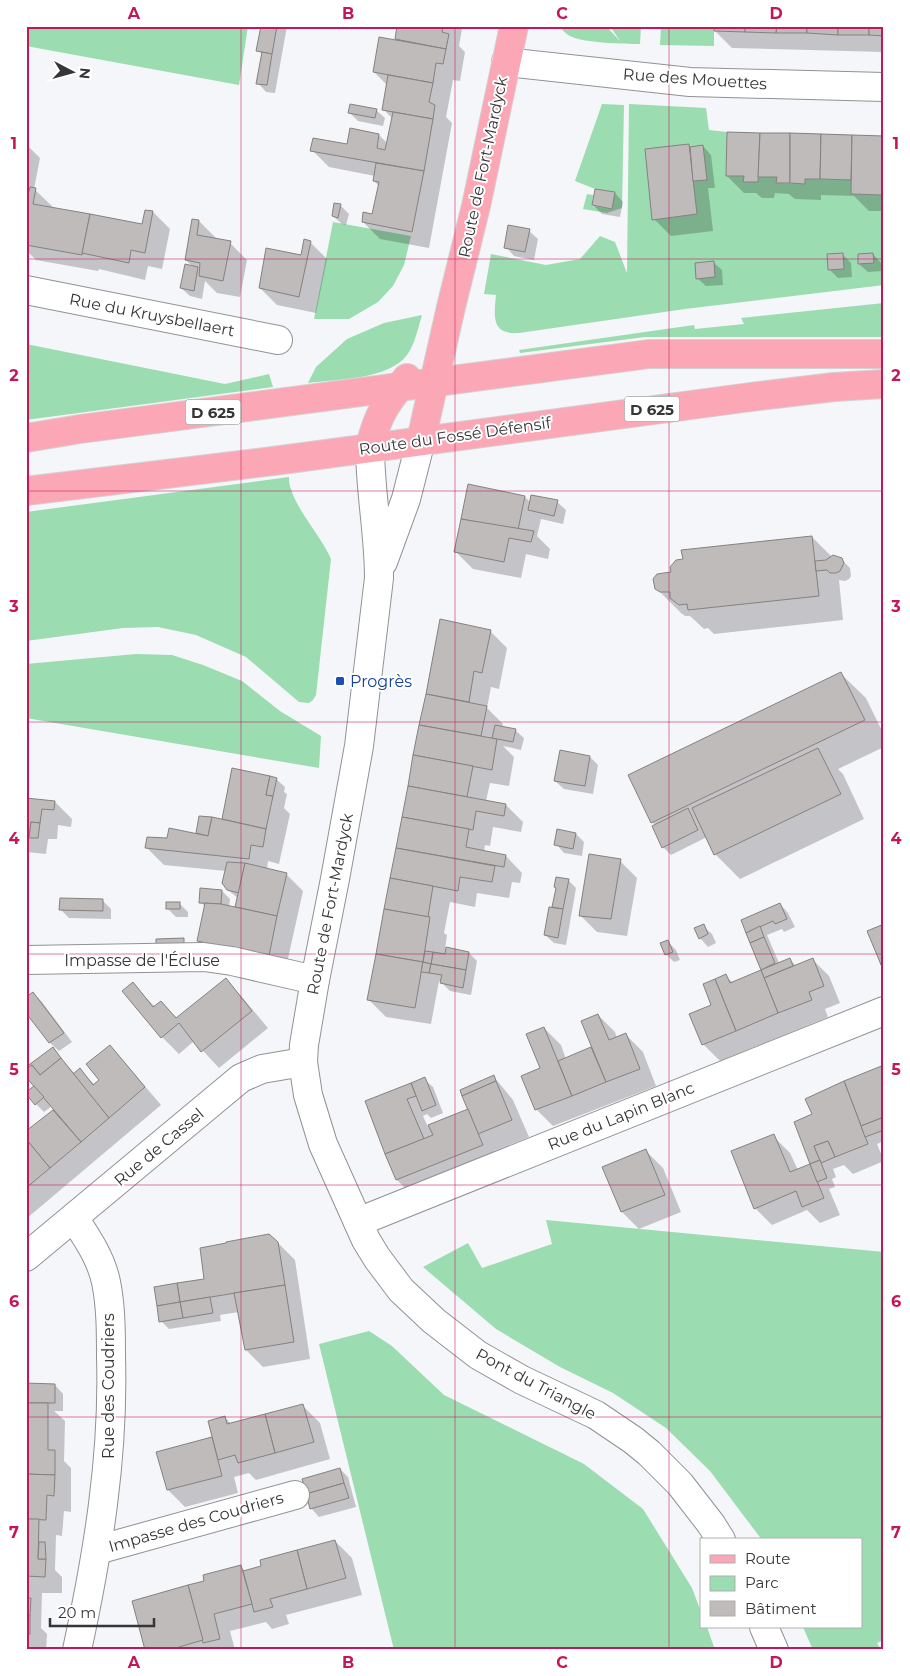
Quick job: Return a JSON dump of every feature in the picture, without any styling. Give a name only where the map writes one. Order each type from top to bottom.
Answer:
[{"type":"main road","name":"Route de Fort-Mardyck","points":[[422,440],[451,307],[476,206],[514,26]]},
{"type":"main road","name":"Route de Fort-Mardyck","points":[[370,448],[380,413],[429,349],[451,307]]},
{"type":"main road","name":"D 625","points":[[26,438],[72,430],[649,354],[884,354]]},
{"type":"main road","name":"Route du Fossé Défensif","points":[[26,491],[370,448],[743,398],[834,387],[884,384]]},
{"type":"street","name":"Rue des Mouettes","points":[[506,62],[683,82],[884,86]]},
{"type":"street","name":"Rue du Kruysbellaert","points":[[26,290],[278,340]]},
{"type":"street","name":"Route de Fort-Mardyck","points":[[378,578],[406,499],[422,440]]},
{"type":"street","name":"Route de Fort-Mardyck","points":[[358,1222],[323,1144],[310,1102],[303,1062],[315,980],[359,746],[378,578],[379,560],[371,484],[370,448]]},
{"type":"street","name":"Impasse de l'Écluse","points":[[26,960],[204,957],[232,960],[315,980]]},
{"type":"street","name":"Rue du Lapin Blanc","points":[[358,1222],[884,1011]]},
{"type":"street","name":"Rue de Cassel","points":[[26,1257],[241,1078],[262,1069],[303,1062]]},
{"type":"street","name":"Rue des Coudriers","points":[[74,1218],[101,1265],[108,1295],[112,1368],[108,1471],[97,1550],[77,1650]]},
{"type":"street","name":"Pont du Triangle","points":[[358,1222],[373,1252],[389,1276],[429,1317],[478,1355],[522,1380],[596,1415],[632,1440],[649,1453],[680,1484],[720,1538]]},
{"type":"street","name":"Impasse des Coudriers","points":[[97,1550],[295,1495]]},
{"type":"street","points":[[764,1628],[774,1650]]},
{"type":"green space","points":[[26,26],[248,26],[239,85],[26,46]]},
{"type":"green space","points":[[559,26],[606,26],[620,41],[610,26],[641,26],[640,44],[582,40],[570,36]]},
{"type":"green space","points":[[661,26],[714,26],[714,46],[660,45]]},
{"type":"green space","points":[[602,104],[624,105],[622,208],[607,213],[583,209],[587,194],[593,195],[592,206],[612,209],[615,192],[595,189],[575,181]]},
{"type":"green space","points":[[629,104],[706,108],[709,130],[727,132],[726,176],[744,176],[744,182],[758,182],[758,177],[777,177],[777,183],[804,184],[805,179],[851,180],[851,194],[881,195],[882,189],[884,189],[884,285],[685,309],[519,333],[503,331],[496,323],[496,295],[484,294],[491,254],[546,265],[580,259],[600,236],[615,242],[627,273]]},
{"type":"green space","points":[[333,222],[411,236],[404,265],[393,286],[378,302],[349,319],[314,319]]},
{"type":"green space","points":[[884,303],[884,337],[645,337],[520,353],[519,350],[694,325],[695,329],[744,324],[741,318]]},
{"type":"green space","points":[[422,315],[416,336],[407,355],[388,369],[361,377],[308,383],[316,367],[347,339],[384,323]]},
{"type":"green space","points":[[26,344],[225,384],[269,374],[273,387],[26,420]]},
{"type":"green space","points":[[289,477],[290,486],[299,507],[331,559],[316,695],[309,703],[299,702],[246,657],[196,635],[158,627],[123,628],[26,641],[26,512]]},
{"type":"green space","points":[[136,654],[172,655],[242,681],[280,711],[321,736],[319,768],[26,718],[26,664]]},
{"type":"green space","points":[[546,1220],[884,1252],[884,1640],[877,1643],[881,1650],[813,1650],[803,1628],[862,1628],[862,1538],[760,1538],[710,1471],[666,1428],[613,1393],[560,1367],[496,1329],[423,1267],[468,1243],[482,1268],[552,1244]]},
{"type":"green space","points":[[369,1331],[392,1346],[444,1395],[584,1464],[643,1509],[692,1588],[700,1609],[700,1628],[707,1628],[715,1650],[394,1650],[319,1344]]},
{"type":"building","points":[[261,26],[277,26],[272,54],[256,51]]},
{"type":"building","points":[[397,26],[443,26],[442,32],[449,34],[446,49],[395,39]]},
{"type":"building","points":[[714,26],[745,26],[745,32],[714,31]]},
{"type":"building","points":[[745,26],[777,26],[776,33],[745,32]]},
{"type":"building","points":[[777,26],[807,26],[807,33],[776,33]]},
{"type":"building","points":[[807,26],[838,26],[838,35],[807,33]]},
{"type":"building","points":[[838,26],[869,26],[869,35],[838,35]]},
{"type":"building","points":[[869,26],[884,26],[884,36],[869,35]]},
{"type":"building","points":[[379,37],[446,49],[443,64],[436,63],[433,83],[373,72]]},
{"type":"building","points":[[262,52],[272,54],[267,85],[256,84]]},
{"type":"building","points":[[388,75],[433,83],[429,102],[435,105],[433,119],[382,110]]},
{"type":"building","points":[[350,104],[377,109],[375,118],[348,113]]},
{"type":"building","points":[[393,112],[433,119],[424,171],[310,151],[313,138],[347,144],[350,128],[379,134],[377,148],[385,150]]},
{"type":"building","points":[[727,132],[760,133],[758,182],[743,182],[744,176],[726,176]]},
{"type":"building","points":[[760,133],[790,133],[790,183],[776,183],[777,177],[758,177]]},
{"type":"building","points":[[790,133],[821,134],[820,179],[805,179],[805,184],[790,183]]},
{"type":"building","points":[[821,134],[852,135],[851,180],[820,179]]},
{"type":"building","points":[[852,135],[884,136],[882,195],[851,194]]},
{"type":"building","points":[[689,144],[697,214],[652,220],[645,149]]},
{"type":"building","points":[[703,145],[707,180],[693,181],[690,147]]},
{"type":"building","points":[[376,163],[424,171],[412,232],[362,222],[363,212],[372,214],[379,182],[373,181]]},
{"type":"building","points":[[30,187],[36,188],[33,204],[90,214],[82,255],[26,245],[26,203]]},
{"type":"building","points":[[595,189],[615,192],[612,209],[592,205]]},
{"type":"building","points":[[334,203],[341,204],[338,218],[332,216]]},
{"type":"building","points":[[145,210],[153,211],[145,253],[131,250],[129,263],[82,253],[90,214],[142,224]]},
{"type":"building","points":[[192,219],[199,220],[197,235],[231,241],[223,281],[199,276],[200,263],[185,260]]},
{"type":"building","points":[[508,225],[530,229],[525,252],[504,248]]},
{"type":"building","points":[[304,239],[311,241],[299,297],[259,288],[266,248],[301,255]]},
{"type":"building","points":[[843,253],[844,269],[828,270],[827,254]]},
{"type":"building","points":[[873,253],[874,263],[858,264],[858,254]]},
{"type":"building","points":[[714,261],[715,277],[696,279],[695,263]]},
{"type":"building","points":[[185,264],[198,267],[194,291],[180,288]]},
{"type":"building","points":[[468,484],[525,496],[518,530],[461,519]]},
{"type":"building","points":[[531,495],[558,500],[554,516],[528,510]]},
{"type":"building","points":[[461,519],[534,531],[531,542],[509,538],[504,562],[454,552]]},
{"type":"building","points":[[812,536],[819,596],[688,610],[687,604],[679,605],[670,598],[670,592],[660,592],[655,589],[653,579],[657,574],[671,572],[670,567],[676,560],[683,559],[681,550]]},
{"type":"building","points":[[833,555],[842,558],[844,563],[840,571],[830,573],[827,570],[816,571],[815,561],[826,560]]},
{"type":"building","points":[[440,619],[491,630],[482,673],[474,671],[469,702],[426,694]]},
{"type":"building","points":[[841,672],[865,720],[651,823],[628,775]]},
{"type":"building","points":[[426,694],[487,706],[481,736],[419,725]]},
{"type":"building","points":[[419,725],[497,739],[492,770],[413,755]]},
{"type":"building","points":[[495,725],[516,729],[513,742],[492,738]]},
{"type":"building","points":[[818,748],[841,794],[714,855],[692,808]]},
{"type":"building","points":[[560,750],[590,756],[585,786],[554,781]]},
{"type":"building","points":[[413,755],[473,766],[467,797],[408,786]]},
{"type":"building","points":[[232,768],[270,776],[266,795],[273,796],[266,829],[222,819]]},
{"type":"building","points":[[270,776],[277,778],[273,796],[266,795]]},
{"type":"building","points":[[408,786],[506,804],[504,816],[476,811],[473,830],[402,817]]},
{"type":"building","points":[[26,798],[55,801],[54,810],[42,809],[40,823],[31,822],[29,838],[26,838]]},
{"type":"building","points":[[688,808],[698,830],[662,848],[652,826]]},
{"type":"building","points":[[199,816],[212,817],[208,836],[196,833]]},
{"type":"building","points":[[212,817],[266,829],[263,847],[251,845],[249,859],[145,848],[147,837],[167,838],[169,828],[208,836]]},
{"type":"building","points":[[402,817],[469,829],[466,847],[506,855],[504,867],[396,848]]},
{"type":"building","points":[[31,822],[40,823],[38,838],[29,838]]},
{"type":"building","points":[[557,829],[576,833],[573,849],[554,845]]},
{"type":"building","points":[[396,848],[495,866],[492,882],[460,877],[458,891],[390,878]]},
{"type":"building","points":[[589,854],[621,859],[611,919],[579,916]]},
{"type":"building","points":[[227,862],[245,863],[239,893],[227,890],[222,883]]},
{"type":"building","points":[[245,863],[287,873],[277,916],[235,907]]},
{"type":"building","points":[[556,877],[569,879],[563,909],[552,907]]},
{"type":"building","points":[[390,878],[433,886],[428,917],[384,909]]},
{"type":"building","points":[[200,888],[222,890],[221,904],[199,903]]},
{"type":"building","points":[[60,898],[103,899],[103,911],[59,910]]},
{"type":"building","points":[[166,902],[180,902],[180,909],[166,909]]},
{"type":"building","points":[[205,903],[221,904],[277,916],[269,956],[197,941]]},
{"type":"building","points":[[780,903],[787,919],[775,924],[773,921],[746,933],[741,920]]},
{"type":"building","points":[[549,907],[563,909],[558,938],[544,935]]},
{"type":"building","points":[[384,909],[430,917],[423,962],[376,954]]},
{"type":"building","points":[[704,924],[708,934],[699,939],[694,928]]},
{"type":"building","points":[[884,924],[884,972],[867,931]]},
{"type":"building","points":[[760,926],[764,937],[750,943],[746,933]]},
{"type":"building","points":[[764,937],[775,963],[761,970],[750,943]]},
{"type":"building","points":[[184,938],[184,947],[156,948],[156,939]]},
{"type":"building","points":[[668,940],[673,952],[665,955],[660,943]]},
{"type":"building","points":[[446,947],[469,952],[466,970],[431,964],[433,952],[445,954]]},
{"type":"building","points":[[425,951],[433,952],[431,964],[423,962]]},
{"type":"building","points":[[376,954],[423,962],[415,1008],[367,1000]]},
{"type":"building","points":[[790,958],[793,966],[764,978],[761,970]]},
{"type":"building","points":[[813,958],[824,986],[809,992],[812,1000],[778,1013],[764,978]]},
{"type":"building","points":[[423,962],[431,964],[429,973],[421,972]]},
{"type":"building","points":[[431,964],[466,970],[463,988],[440,983],[442,975],[429,973]]},
{"type":"building","points":[[761,970],[778,1013],[736,1031],[715,979],[726,974],[730,983]]},
{"type":"building","points":[[226,978],[252,1011],[201,1052],[179,1023],[161,1038],[122,991],[133,982],[153,1007],[161,1001],[176,1018]]},
{"type":"building","points":[[715,979],[736,1031],[702,1045],[689,1014],[711,1005],[703,984]]},
{"type":"building","points":[[33,992],[64,1033],[49,1043],[26,1013],[26,997]]},
{"type":"building","points":[[598,1014],[609,1040],[626,1033],[640,1069],[606,1082],[581,1021]]},
{"type":"building","points":[[544,1027],[572,1096],[535,1110],[521,1076],[540,1068],[526,1034]]},
{"type":"building","points":[[110,1045],[145,1087],[109,1118],[73,1074],[80,1068],[93,1085],[99,1080],[86,1064]]},
{"type":"building","points":[[53,1047],[61,1058],[40,1075],[32,1065],[26,1069],[26,1067]]},
{"type":"building","points":[[591,1047],[606,1082],[572,1096],[558,1061]]},
{"type":"building","points":[[61,1058],[109,1118],[81,1142],[26,1077],[26,1069],[32,1065],[40,1075]]},
{"type":"building","points":[[884,1065],[884,1117],[861,1126],[844,1081]]},
{"type":"building","points":[[494,1075],[496,1081],[462,1096],[460,1090]]},
{"type":"building","points":[[425,1077],[436,1105],[422,1111],[411,1083]]},
{"type":"building","points":[[496,1081],[512,1120],[478,1134],[462,1096]]},
{"type":"building","points":[[844,1081],[868,1144],[835,1157],[828,1141],[814,1146],[820,1160],[810,1164],[794,1122],[812,1114],[805,1099]]},
{"type":"building","points":[[411,1083],[416,1096],[407,1099],[424,1139],[385,1154],[365,1101]]},
{"type":"building","points":[[34,1086],[44,1097],[35,1105],[26,1094]]},
{"type":"building","points":[[468,1109],[483,1145],[396,1180],[385,1154],[433,1135],[428,1125]]},
{"type":"building","points":[[53,1110],[81,1142],[50,1168],[26,1139],[26,1131]]},
{"type":"building","points":[[884,1117],[884,1130],[865,1137],[861,1126]]},
{"type":"building","points":[[774,1134],[790,1172],[810,1164],[824,1198],[802,1207],[796,1191],[754,1209],[731,1151]]},
{"type":"building","points":[[26,1139],[50,1168],[26,1188]]},
{"type":"building","points":[[828,1141],[835,1157],[821,1163],[814,1146]]},
{"type":"building","points":[[646,1149],[665,1195],[621,1212],[602,1167]]},
{"type":"building","points":[[820,1160],[827,1178],[817,1182],[810,1164]]},
{"type":"building","points":[[269,1234],[278,1242],[285,1285],[180,1302],[177,1283],[204,1279],[200,1248]]},
{"type":"building","points":[[177,1283],[180,1302],[157,1306],[154,1287]]},
{"type":"building","points":[[285,1285],[294,1342],[245,1350],[234,1293]]},
{"type":"building","points":[[210,1297],[213,1313],[183,1318],[180,1302]]},
{"type":"building","points":[[180,1302],[183,1318],[159,1322],[157,1306]]},
{"type":"building","points":[[26,1383],[55,1384],[55,1403],[26,1403]]},
{"type":"building","points":[[26,1403],[48,1403],[48,1450],[55,1450],[55,1475],[26,1474]]},
{"type":"building","points":[[303,1404],[314,1442],[275,1453],[265,1414]]},
{"type":"building","points":[[265,1414],[275,1453],[238,1463],[235,1455],[218,1460],[208,1421],[225,1416],[227,1424]]},
{"type":"building","points":[[212,1437],[222,1476],[167,1490],[156,1452]]},
{"type":"building","points":[[340,1468],[344,1483],[306,1494],[302,1479]]},
{"type":"building","points":[[26,1474],[55,1475],[54,1496],[47,1495],[46,1520],[26,1519]]},
{"type":"building","points":[[344,1483],[349,1498],[310,1509],[306,1494]]},
{"type":"building","points":[[26,1519],[39,1519],[38,1559],[46,1559],[45,1577],[26,1576]]},
{"type":"building","points":[[335,1540],[346,1578],[307,1589],[297,1550]]},
{"type":"building","points":[[39,1542],[45,1542],[46,1559],[38,1559]]},
{"type":"building","points":[[297,1550],[307,1589],[270,1599],[273,1607],[254,1612],[243,1571],[261,1566],[260,1560]]},
{"type":"building","points":[[241,1565],[252,1604],[214,1614],[220,1639],[203,1643],[188,1585],[204,1581],[203,1575]]},
{"type":"building","points":[[188,1585],[203,1640],[169,1650],[145,1650],[132,1601]]},
{"type":"building","points":[[26,1598],[31,1598],[30,1616],[26,1616]]},
{"type":"building","points":[[26,1616],[30,1616],[30,1634],[26,1634]]},
{"type":"place","name":"Progrès","points":[[340,681]]}]
